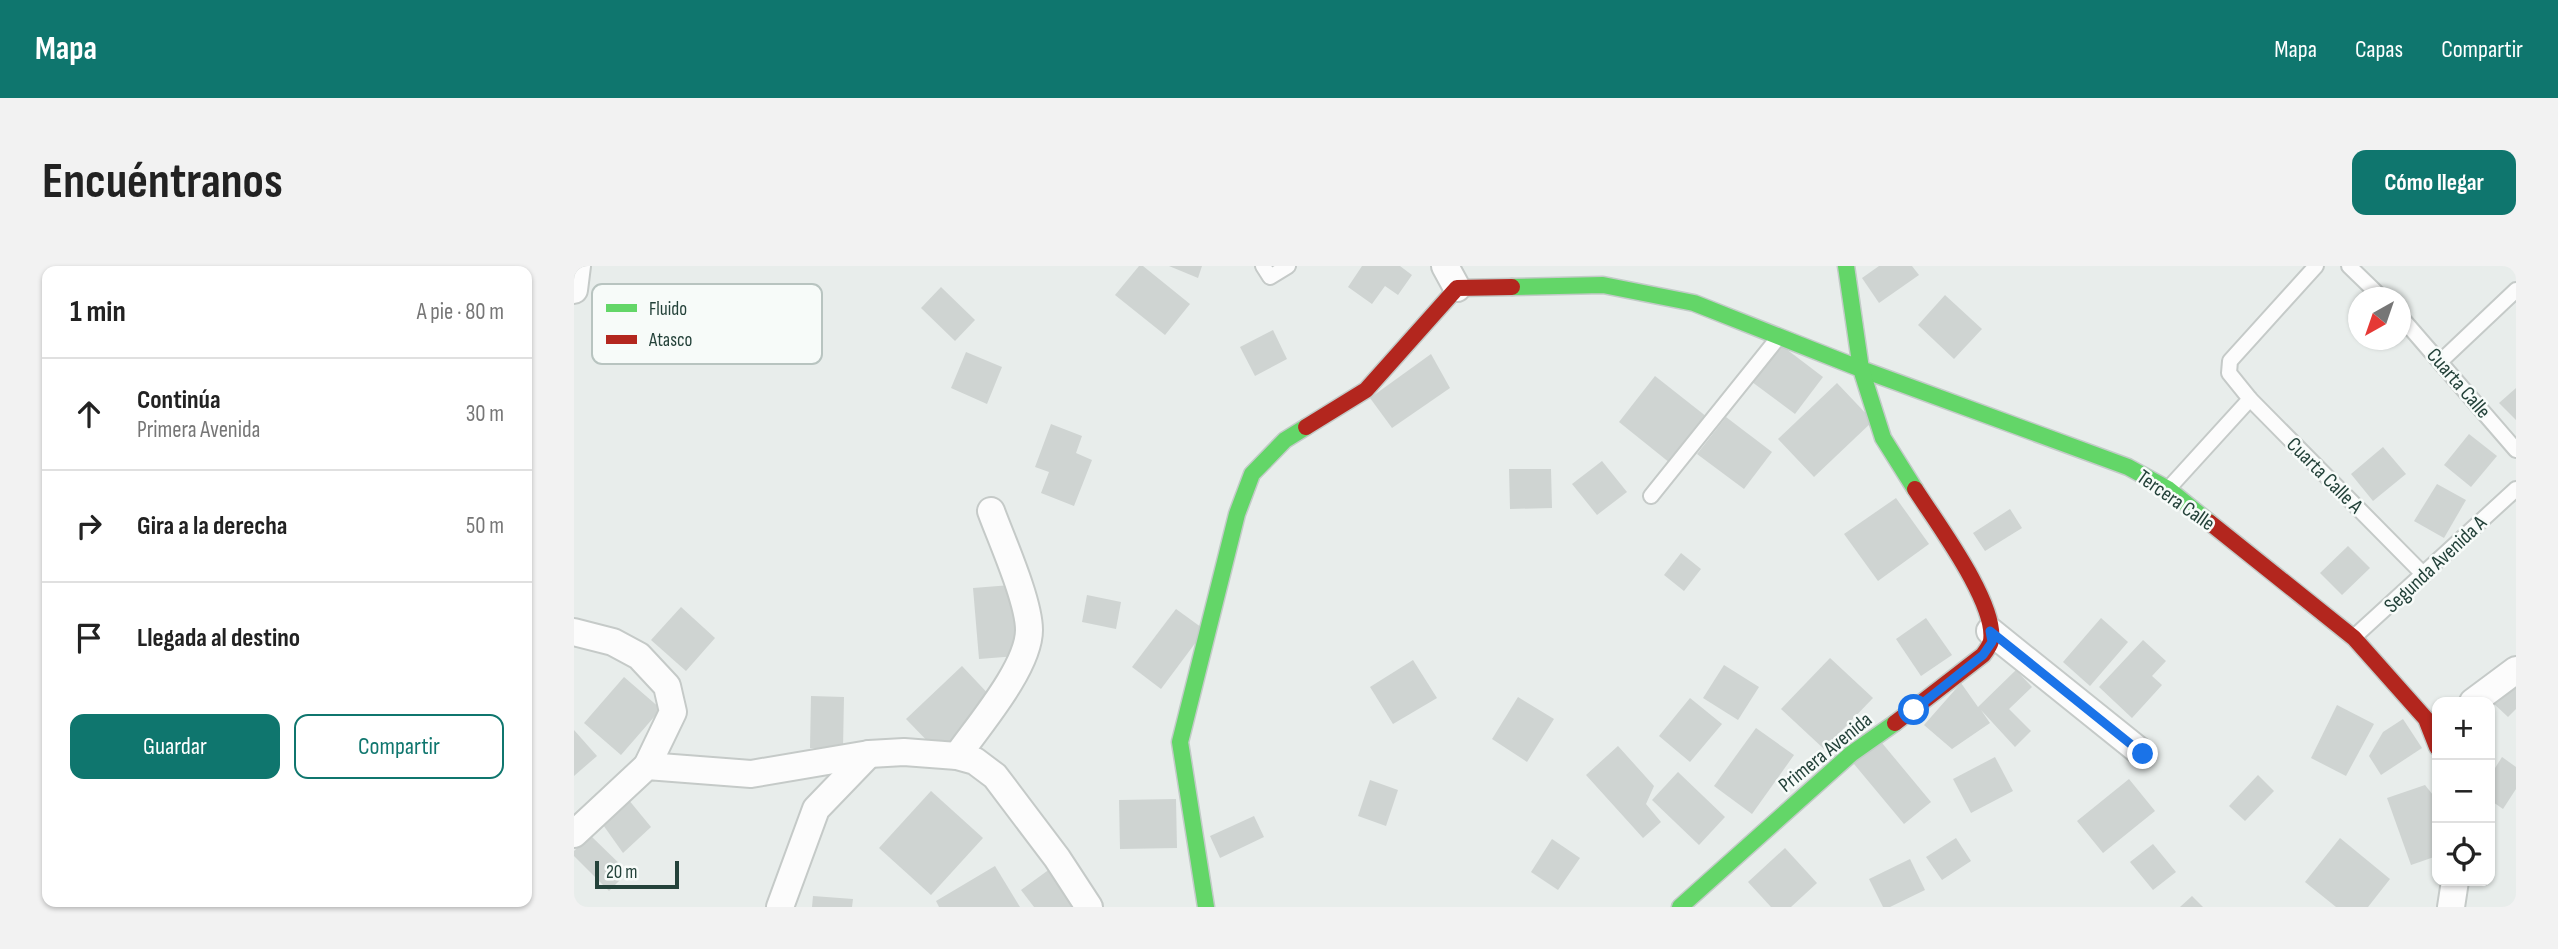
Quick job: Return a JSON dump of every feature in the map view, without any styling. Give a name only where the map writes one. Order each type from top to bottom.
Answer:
[{"type":"street","points":[[574,290],[578,266]]},
{"type":"street","points":[[1846,266],[1861,369],[1883,438],[1982,596],[1990,631],[2143,754]]},
{"type":"street","points":[[1206,907],[1180,742],[1237,514],[1252,474],[1285,440],[1366,390],[1451,277]]},
{"type":"street","name":"Tercera Calle","points":[[1451,277],[1603,285],[1694,303],[1861,369],[2129,467],[2168,489],[2354,638],[2426,719],[2432,731]]},
{"type":"street","points":[[957,756],[1020,667],[1029,632],[1027,612],[991,511]]},
{"type":"street","name":"Primera Avenida","points":[[1680,907],[1851,754],[1914,710],[1983,655],[1992,642],[1990,631]]},
{"type":"street","points":[[574,632],[613,642],[639,656],[667,686],[673,712],[647,766],[574,834]]},
{"type":"street","points":[[2480,697],[2516,670]]},
{"type":"street","points":[[647,766],[751,774],[869,754],[904,752],[957,756],[975,761],[995,776],[1057,858],[1089,907]]},
{"type":"street","points":[[780,907],[816,808],[869,754]]},
{"type":"street","points":[[2451,907],[2454,886]]},
{"type":"lane","points":[[1263,266],[1270,277],[1288,266]]},
{"type":"lane","name":"Cuarta Calle A","points":[[2316,266],[2230,361],[2229,373],[2250,399],[2424,575]]},
{"type":"lane","points":[[2349,266],[2371,287]]},
{"type":"lane","points":[[2441,361],[2516,289]]},
{"type":"lane","name":"Cuarta Calle","points":[[2411,328],[2516,450]]},
{"type":"lane","points":[[1651,496],[1778,337]]},
{"type":"lane","points":[[2168,489],[2250,399]]},
{"type":"lane","name":"Segunda Avenida A","points":[[2354,638],[2516,489]]},
{"type":"building","points":[[1139,266],[1143,266],[1190,304],[1165,335],[1115,295]]},
{"type":"building","points":[[1169,266],[1202,266],[1198,278]]},
{"type":"building","points":[[1362,266],[1400,266],[1412,275],[1398,295],[1385,286],[1372,304],[1348,287]]},
{"type":"building","points":[[1879,266],[1912,266],[1919,275],[1879,303],[1862,278]]},
{"type":"building","points":[[941,287],[975,320],[955,341],[921,308]]},
{"type":"building","points":[[1945,295],[1982,329],[1954,359],[1918,325]]},
{"type":"building","points":[[1273,330],[1287,359],[1255,376],[1240,347]]},
{"type":"building","points":[[1777,342],[1823,377],[1795,414],[1748,379]]},
{"type":"building","points":[[966,352],[1002,367],[987,404],[951,388]]},
{"type":"building","points":[[1431,354],[1450,388],[1392,428],[1370,398]]},
{"type":"building","points":[[1655,376],[1707,417],[1670,463],[1619,422]]},
{"type":"building","points":[[1837,383],[1873,421],[1814,477],[1778,439]]},
{"type":"building","points":[[2516,388],[2516,420],[2499,403]]},
{"type":"building","points":[[1726,417],[1772,452],[1744,489],[1697,454]]},
{"type":"building","points":[[1051,424],[1082,436],[1076,453],[1092,460],[1074,506],[1041,493],[1049,472],[1035,467]]},
{"type":"building","points":[[2469,434],[2497,456],[2471,487],[2444,465]]},
{"type":"building","points":[[2383,447],[2406,474],[2373,501],[2351,474]]},
{"type":"building","points":[[1602,461],[1627,492],[1597,515],[1572,484]]},
{"type":"building","points":[[1509,469],[1551,469],[1552,508],[1510,509]]},
{"type":"building","points":[[2437,484],[2466,500],[2444,538],[2414,521]]},
{"type":"building","points":[[1896,498],[1929,544],[1878,581],[1844,534]]},
{"type":"building","points":[[2010,509],[2022,528],[1985,551],[1973,533]]},
{"type":"building","points":[[2348,546],[2370,568],[2342,595],[2320,573]]},
{"type":"building","points":[[1681,553],[1701,569],[1684,591],[1664,575]]},
{"type":"building","points":[[1011,585],[1017,656],[979,659],[973,588]]},
{"type":"building","points":[[1087,595],[1121,602],[1116,629],[1082,622]]},
{"type":"building","points":[[681,607],[715,638],[686,671],[651,640]]},
{"type":"building","points":[[1176,609],[1205,630],[1161,689],[1132,667]]},
{"type":"building","points":[[1926,618],[1952,655],[1921,676],[1896,639]]},
{"type":"building","points":[[2101,618],[2128,642],[2090,686],[2063,662]]},
{"type":"building","points":[[2143,640],[2166,661],[2152,676],[2162,685],[2132,718],[2099,687]]},
{"type":"building","points":[[1830,658],[1873,698],[1824,749],[1781,709]]},
{"type":"building","points":[[1413,660],[1437,698],[1393,724],[1370,687]]},
{"type":"building","points":[[1724,665],[1759,687],[1738,720],[1703,698]]},
{"type":"building","points":[[962,666],[994,700],[939,753],[906,719]]},
{"type":"building","points":[[2016,670],[2032,687],[2009,709],[2031,731],[2015,747],[1981,710],[1990,723],[1952,749],[1924,725],[1961,683],[1978,707]]},
{"type":"building","points":[[624,677],[661,709],[621,755],[584,723]]},
{"type":"building","points":[[2516,678],[2516,709],[2508,717],[2495,705],[2495,699]]},
{"type":"building","points":[[811,696],[844,697],[843,749],[810,748]]},
{"type":"building","points":[[1518,697],[1554,719],[1527,762],[1492,739]]},
{"type":"building","points":[[1690,698],[1722,724],[1690,762],[1659,736]]},
{"type":"building","points":[[2337,705],[2374,724],[2346,776],[2311,758]]},
{"type":"building","points":[[2403,719],[2422,748],[2381,775],[2369,756],[2383,732]]},
{"type":"building","points":[[1756,728],[1794,755],[1752,814],[1714,786]]},
{"type":"building","points":[[574,730],[597,756],[574,776]]},
{"type":"building","points":[[1882,743],[1931,802],[1904,824],[1849,758]]},
{"type":"building","points":[[1618,746],[1654,786],[1646,804],[1661,822],[1643,838],[1586,775]]},
{"type":"building","points":[[1995,757],[2013,791],[1971,813],[1953,779]]},
{"type":"building","points":[[2502,757],[2516,767],[2516,789],[2503,809],[2495,803],[2495,768]]},
{"type":"building","points":[[1678,772],[1725,817],[1699,845],[1652,800]]},
{"type":"building","points":[[2258,775],[2274,791],[2245,821],[2229,806]]},
{"type":"building","points":[[2129,779],[2155,811],[2103,853],[2077,821]]},
{"type":"building","points":[[1370,780],[1398,790],[1386,826],[1358,816]]},
{"type":"building","points":[[2425,785],[2432,794],[2432,858],[2411,865],[2387,798]]},
{"type":"building","points":[[931,791],[983,838],[931,895],[879,848]]},
{"type":"building","points":[[628,799],[651,827],[623,853],[601,822]]},
{"type":"building","points":[[1176,799],[1177,848],[1120,849],[1119,800]]},
{"type":"building","points":[[1254,816],[1264,837],[1220,858],[1210,836]]},
{"type":"building","points":[[590,835],[628,872],[609,891],[574,856],[574,851]]},
{"type":"building","points":[[1956,838],[1971,861],[1942,880],[1926,857]]},
{"type":"building","points":[[2340,838],[2390,879],[2368,907],[2336,907],[2305,882]]},
{"type":"building","points":[[1552,839],[1580,858],[1558,890],[1531,872]]},
{"type":"building","points":[[2153,844],[2176,872],[2153,890],[2130,862]]},
{"type":"building","points":[[1785,848],[1817,883],[1791,907],[1771,907],[1748,882]]},
{"type":"building","points":[[1910,859],[1925,890],[1890,907],[1883,907],[1869,879]]},
{"type":"building","points":[[995,866],[1020,907],[939,907],[936,901]]},
{"type":"building","points":[[1054,866],[1080,907],[1034,907],[1021,890]]},
{"type":"building","points":[[813,896],[853,899],[852,907],[812,907]]},
{"type":"building","points":[[2192,896],[2203,907],[2180,907]]},
{"type":"traffic: fast","points":[[1846,266],[1861,369],[2128,467],[2168,489],[2209,522]]},
{"type":"traffic: fast","points":[[1512,287],[1603,285],[1694,303],[1861,369],[1883,438],[1915,489]]},
{"type":"traffic: fast","points":[[1206,907],[1180,742],[1237,514],[1252,474],[1285,440],[1306,427]]},
{"type":"traffic: fast","points":[[1680,907],[1851,754],[1895,723]]},
{"type":"traffic: jam","points":[[1306,427],[1366,390],[1457,288],[1512,287]]},
{"type":"traffic: jam","points":[[1895,723],[1983,655],[1991,641],[1985,606],[1975,585],[1915,489]]},
{"type":"traffic: jam","points":[[2209,522],[2354,638],[2426,719],[2432,734]]},
{"type":"route","points":[[1914,710],[1983,655],[1992,642],[1990,631],[2143,754]]}]
